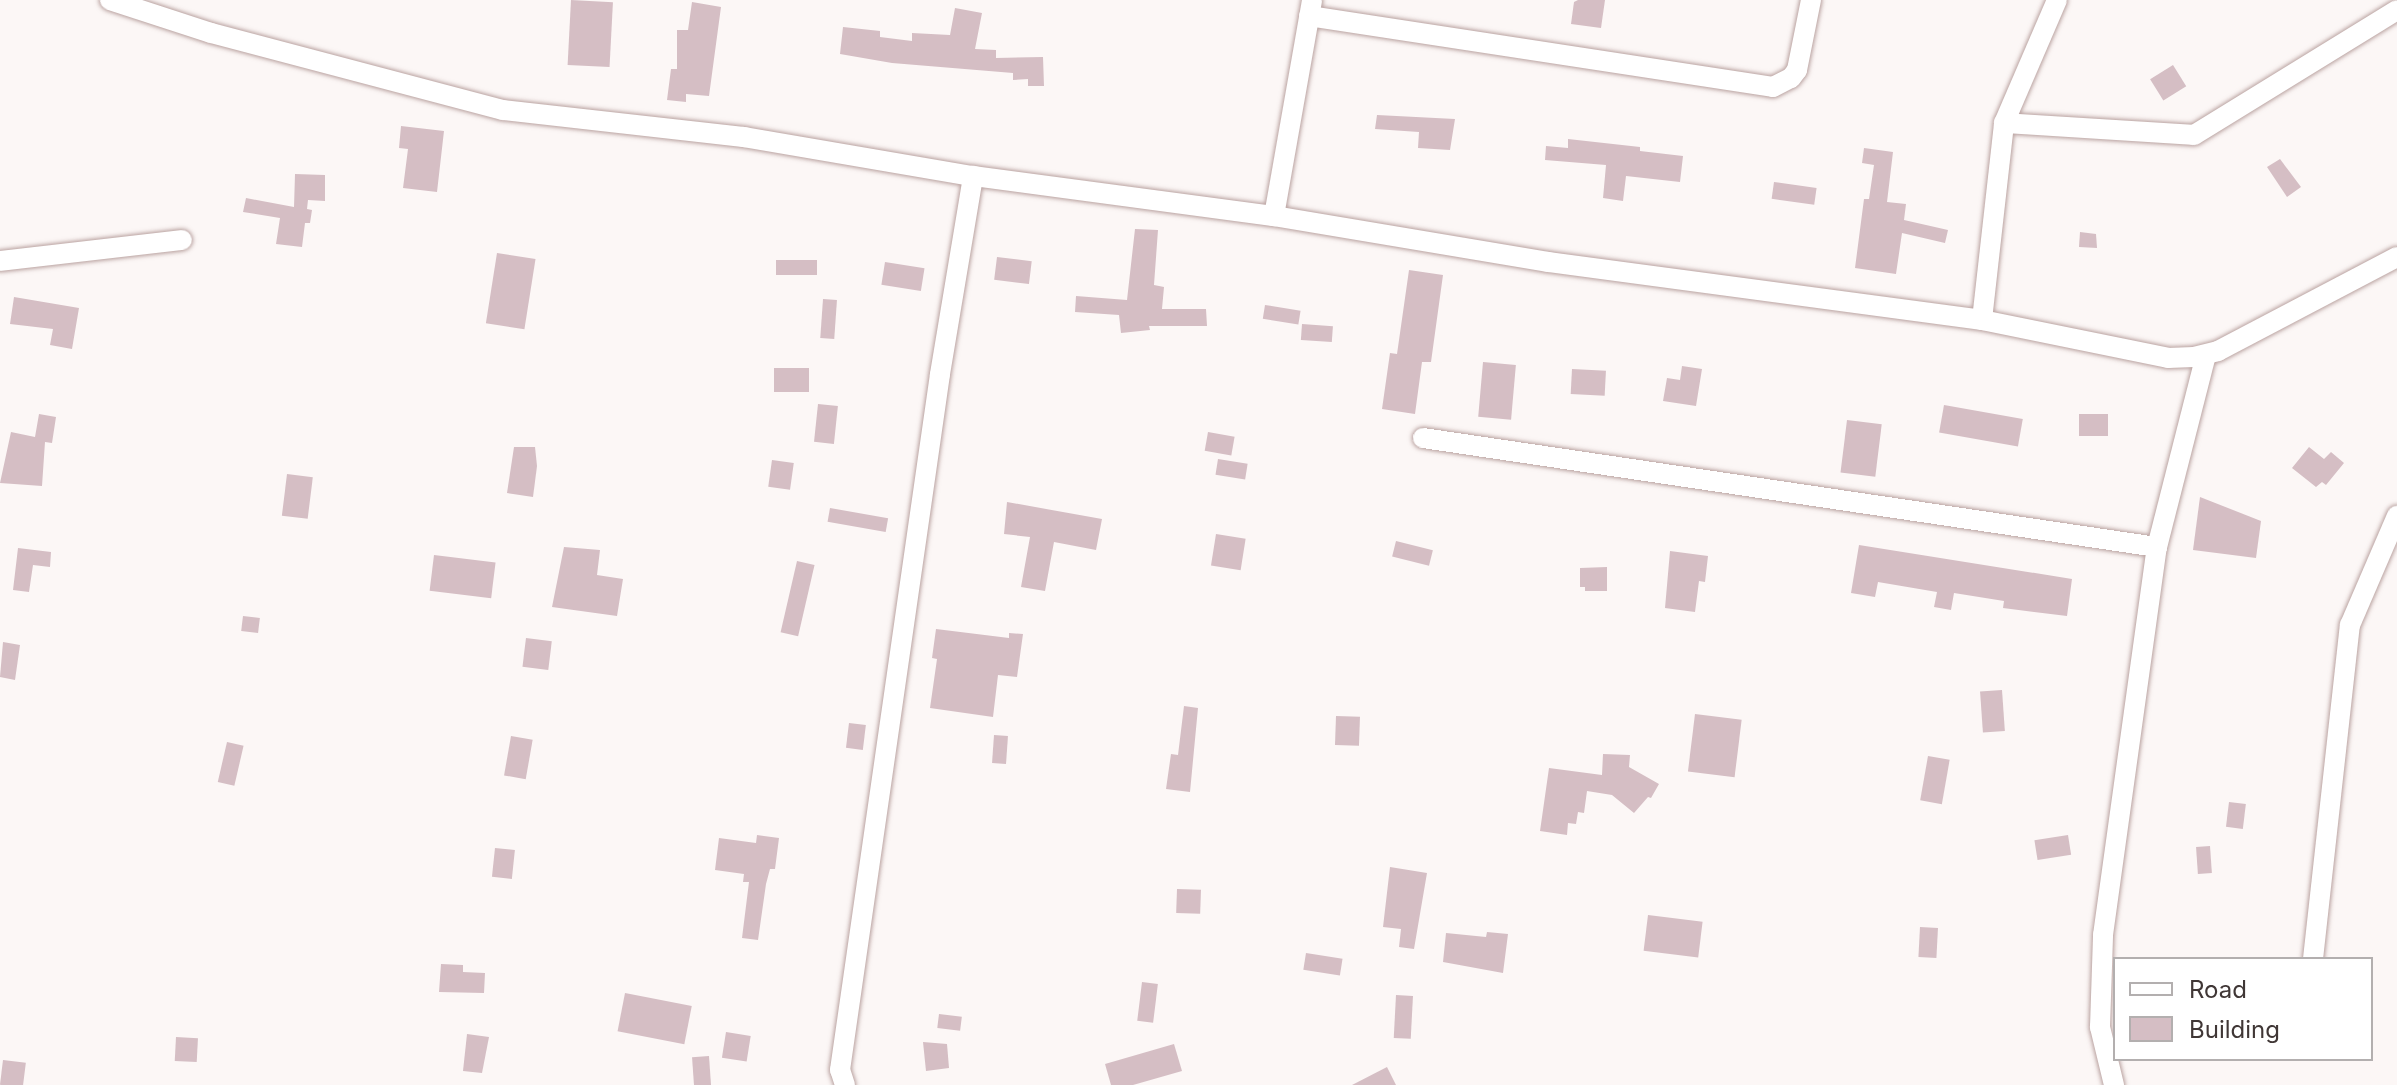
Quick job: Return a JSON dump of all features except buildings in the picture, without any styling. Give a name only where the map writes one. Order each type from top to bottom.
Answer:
[{"type":"street","points":[[110,0],[211,33],[503,110],[744,137],[973,176],[1274,216],[1548,262],[1982,320],[2156,356],[2206,355],[2397,257]]},
{"type":"street","points":[[1274,216],[1311,8],[1773,87],[1791,78],[1797,70],[1811,0]]},
{"type":"street","points":[[1982,320],[2004,123],[2057,0]]},
{"type":"street","points":[[2004,123],[2194,135],[2397,10]]},
{"type":"street","points":[[845,1085],[840,1070],[844,1038],[938,390],[973,176]]},
{"type":"street","points":[[0,261],[182,240]]},
{"type":"street","points":[[2114,1085],[2100,1027],[2099,971],[2157,547],[2206,355]]},
{"type":"street","points":[[1423,438],[2157,547]]},
{"type":"street","points":[[2313,957],[2350,625],[2397,516]]}]
